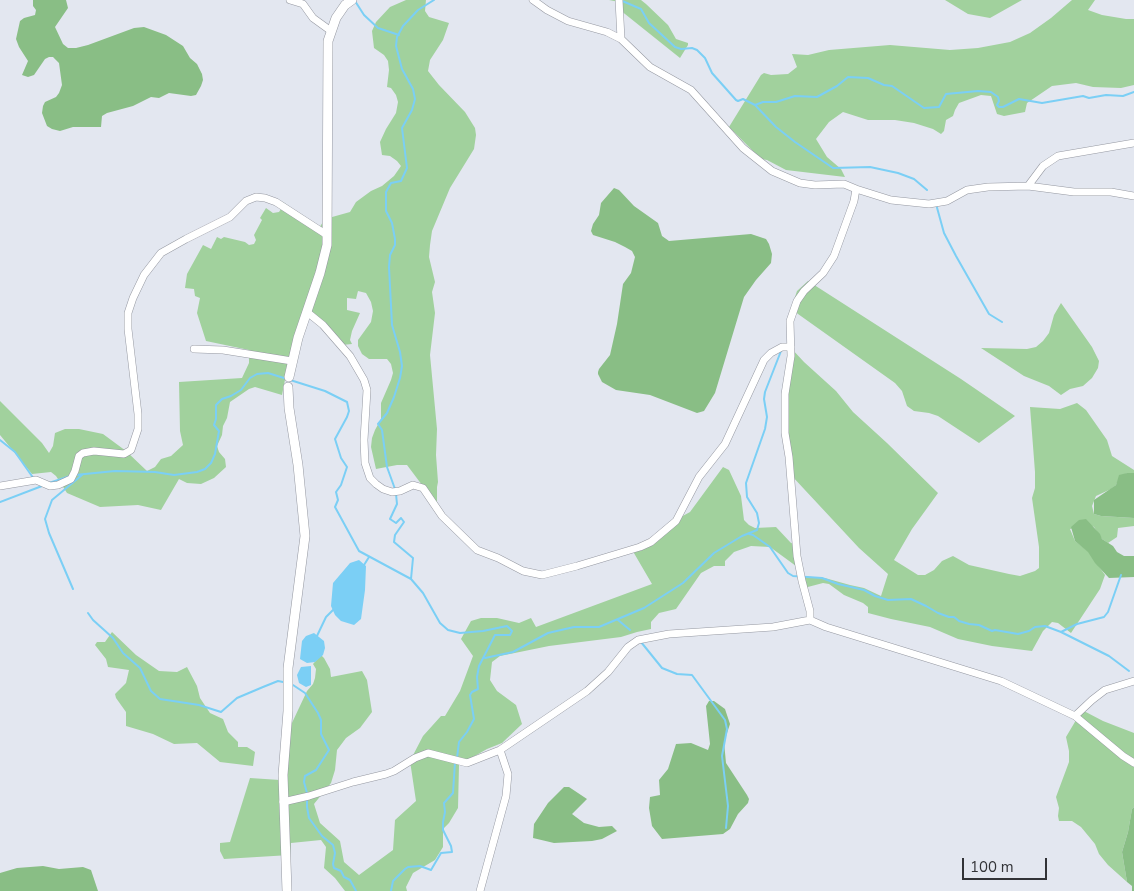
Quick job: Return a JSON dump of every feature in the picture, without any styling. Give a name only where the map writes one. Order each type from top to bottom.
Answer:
[{"type":"street","points":[[290,0],[303,4],[313,18],[331,31]]},
{"type":"street","points":[[287,891],[283,802],[290,642],[305,536],[288,387],[292,361],[324,258],[327,235],[328,42],[341,11],[352,0]]},
{"type":"street","points":[[533,0],[547,10],[568,20],[608,32],[620,38],[650,66],[691,90],[743,148],[772,171],[800,183],[815,185],[844,184],[891,200],[907,203],[935,204],[948,201],[967,190],[976,188],[1028,186],[1074,192],[1110,192],[1134,196]]},
{"type":"street","points":[[619,0],[620,38]]},
{"type":"street","points":[[1028,186],[1042,166],[1058,156],[1134,143]]},
{"type":"street","points":[[810,620],[809,604],[797,556],[789,457],[785,433],[785,394],[791,356],[790,322],[793,309],[804,291],[823,273],[834,256],[854,201],[856,189]]},
{"type":"street","points":[[0,486],[36,480],[50,486],[64,484],[73,476],[79,456],[84,452],[124,454],[131,450],[138,428],[138,414],[128,313],[144,275],[161,253],[230,217],[246,201],[256,197],[276,202],[327,235]]},
{"type":"street","points":[[307,312],[323,326],[350,356],[364,380],[367,390],[364,426],[365,463],[370,478],[383,489],[392,492],[400,491],[413,485],[423,488],[442,516],[477,550],[523,571],[542,575],[627,552],[651,542],[671,526],[682,512],[699,477],[725,444],[764,360],[782,347],[791,347]]},
{"type":"street","points":[[194,349],[222,350],[292,361]]},
{"type":"street","points":[[283,802],[394,771],[415,758],[428,753],[463,763],[474,761],[500,750],[586,691],[608,672],[628,647],[638,640],[669,634],[773,627],[810,620],[826,627],[1001,681],[1075,716],[1134,763]]},
{"type":"street","points":[[1075,716],[1105,690],[1134,681]]},
{"type":"street","points":[[480,891],[506,796],[508,774],[500,750]]},
{"type":"green space","points":[[33,0],[66,0],[68,8],[55,27],[63,44],[68,48],[88,45],[134,28],[144,27],[166,35],[183,46],[190,58],[197,64],[202,74],[201,86],[196,95],[169,93],[159,98],[151,97],[133,106],[107,113],[102,116],[101,127],[73,127],[60,131],[52,129],[47,126],[42,113],[45,102],[56,97],[62,85],[59,63],[53,57],[49,57],[45,59],[34,75],[28,77],[22,75],[28,61],[16,39],[20,21],[35,15],[36,10],[33,6]]},
{"type":"green space","points":[[406,0],[426,0],[425,11],[429,17],[449,23],[443,40],[430,60],[428,71],[465,112],[475,128],[476,135],[474,149],[450,188],[432,231],[430,245],[429,257],[435,282],[432,292],[435,313],[430,355],[437,429],[437,505],[407,465],[376,469],[371,447],[372,438],[381,419],[381,403],[393,373],[391,364],[387,359],[369,359],[362,354],[358,346],[358,340],[371,322],[373,311],[366,293],[358,291],[356,299],[347,298],[347,310],[360,313],[352,331],[350,340],[352,344],[342,345],[311,311],[300,322],[290,354],[282,395],[255,387],[230,402],[222,435],[217,446],[225,459],[226,467],[214,478],[201,484],[187,483],[179,479],[161,510],[138,505],[100,507],[67,493],[56,476],[51,472],[32,474],[0,435],[0,401],[42,443],[49,453],[53,446],[55,433],[65,429],[79,429],[103,434],[126,451],[147,471],[155,467],[161,459],[171,456],[183,445],[180,431],[179,382],[242,378],[249,363],[249,350],[206,341],[197,313],[200,298],[195,296],[194,289],[185,288],[187,274],[203,245],[211,249],[217,237],[245,242],[249,245],[254,244],[256,240],[254,235],[266,208],[273,213],[279,212],[283,202],[319,228],[325,219],[350,212],[356,202],[394,176],[401,166],[390,156],[382,155],[380,142],[396,113],[398,102],[391,88],[387,87],[388,61],[384,55],[374,48],[372,31],[376,22],[390,7]]},
{"type":"green space","points":[[609,0],[641,0],[646,4],[668,25],[676,39],[688,43],[680,58],[620,10],[619,2]]},
{"type":"green space","points":[[945,0],[1022,0],[990,18],[968,14]]},
{"type":"green space","points":[[1072,0],[1095,0],[1088,10],[1102,15],[1134,19],[1134,85],[1121,88],[1093,87],[1076,83],[1052,86],[1027,103],[1025,112],[1004,116],[997,114],[991,96],[981,95],[959,103],[953,116],[946,120],[944,131],[941,134],[933,129],[914,123],[895,120],[868,120],[843,112],[829,122],[816,139],[827,157],[841,169],[845,177],[786,170],[767,160],[761,159],[729,127],[761,75],[764,73],[771,75],[788,74],[797,67],[792,54],[808,55],[829,50],[890,45],[950,50],[978,48],[1010,42],[1030,33]]},
{"type":"green space","points":[[614,188],[619,190],[634,206],[658,223],[662,236],[669,241],[751,234],[766,239],[769,244],[772,254],[771,263],[744,297],[715,393],[704,411],[697,413],[650,395],[616,390],[602,382],[598,374],[599,369],[610,355],[623,284],[631,273],[635,257],[632,251],[615,242],[593,235],[591,231],[599,215],[601,203]]},
{"type":"green space","points":[[808,281],[1015,416],[979,443],[938,416],[914,411],[907,406],[902,391],[895,383],[791,309],[797,291]]},
{"type":"green space","points":[[1061,303],[1092,347],[1099,361],[1098,368],[1092,378],[1083,386],[1070,389],[1061,395],[1049,386],[1024,376],[981,348],[1027,349],[1036,347],[1049,333],[1054,315]]},
{"type":"green space","points":[[791,348],[836,391],[853,412],[938,493],[912,529],[894,560],[918,575],[925,575],[934,570],[942,561],[953,556],[969,565],[1020,576],[1039,568],[1039,547],[1032,498],[1035,488],[1035,472],[1030,407],[1060,409],[1077,403],[1086,410],[1107,440],[1112,456],[1134,470],[1134,473],[1127,473],[1119,478],[1116,485],[1111,489],[1096,496],[1092,506],[1094,514],[1134,518],[1134,526],[1118,528],[1117,537],[1108,543],[1090,525],[1070,529],[1075,541],[1088,551],[1105,575],[1100,589],[1071,633],[1058,623],[1052,622],[1043,631],[1032,651],[992,646],[958,639],[930,627],[868,613],[868,607],[863,603],[844,595],[829,584],[823,583],[804,588],[800,576],[825,578],[864,588],[881,596],[888,574],[859,548],[791,475],[783,426]]},
{"type":"green space","points":[[723,467],[729,470],[741,496],[744,520],[755,528],[776,527],[791,543],[796,544],[796,566],[770,547],[751,546],[734,552],[725,561],[725,566],[714,566],[701,573],[676,609],[659,613],[651,622],[651,629],[621,637],[549,646],[500,656],[492,662],[490,680],[497,691],[516,705],[522,724],[502,743],[459,765],[458,808],[443,829],[443,847],[435,860],[413,873],[406,887],[407,891],[345,891],[324,868],[326,847],[321,840],[291,843],[290,855],[224,859],[220,851],[220,843],[230,842],[250,778],[280,780],[286,730],[291,725],[307,691],[313,684],[316,669],[313,664],[321,655],[330,669],[331,677],[362,671],[367,680],[372,712],[360,728],[346,738],[337,750],[335,770],[331,783],[314,804],[320,823],[340,841],[344,862],[359,875],[393,850],[395,820],[416,801],[410,761],[423,736],[441,716],[445,716],[460,691],[473,656],[461,639],[471,621],[481,618],[497,618],[519,623],[531,618],[536,627],[652,584],[631,548],[659,534],[690,512]]},
{"type":"green space","points":[[1134,473],[1134,518],[1094,514],[1094,500],[1116,485],[1119,475]]},
{"type":"green space","points":[[1086,519],[1100,534],[1102,539],[1113,546],[1117,552],[1124,556],[1134,556],[1134,577],[1109,578],[1088,552],[1075,541],[1071,527],[1079,520]]},
{"type":"green space","points":[[112,632],[136,655],[159,671],[177,672],[187,667],[197,686],[200,698],[210,713],[223,719],[228,732],[238,742],[238,747],[247,747],[255,752],[253,766],[220,762],[197,743],[174,744],[153,734],[126,726],[126,712],[115,694],[126,683],[129,670],[108,667],[106,659],[95,645],[97,642],[105,642]]},
{"type":"green space","points":[[709,701],[714,701],[725,709],[730,724],[724,742],[726,763],[747,795],[748,803],[738,814],[730,829],[723,834],[662,839],[652,826],[649,808],[650,797],[660,795],[659,780],[668,769],[676,744],[691,743],[708,750],[710,744],[706,706]]},
{"type":"green space","points":[[1082,710],[1103,721],[1134,733],[1134,807],[1122,852],[1127,882],[1108,865],[1099,854],[1095,844],[1081,827],[1072,821],[1059,821],[1059,808],[1056,797],[1069,762],[1066,737]]},
{"type":"green space","points":[[564,787],[569,787],[587,799],[572,814],[584,823],[599,827],[612,826],[617,831],[602,839],[592,841],[554,843],[533,838],[534,824],[548,803]]},
{"type":"green space","points":[[1134,807],[1134,891],[1132,891],[1132,886],[1127,882],[1122,852]]},
{"type":"green space","points":[[43,866],[59,869],[83,867],[91,870],[98,891],[0,891],[0,873],[17,868]]},
{"type":"water","points":[[359,560],[366,566],[365,590],[361,619],[354,625],[341,621],[335,615],[331,606],[333,583],[350,563]]},
{"type":"water","points":[[314,633],[324,641],[325,648],[323,655],[315,662],[307,663],[300,659],[302,641],[306,636]]},
{"type":"water","points":[[311,666],[311,685],[306,687],[299,683],[297,675],[301,667]]},
{"type":"waterway","points":[[395,489],[387,467],[382,430],[378,424],[387,413],[394,397],[402,366],[392,325],[389,267],[390,255],[395,245],[395,239],[392,223],[386,211],[386,192],[391,183],[401,181],[407,168],[402,128],[412,110],[415,99],[413,89],[402,69],[396,46],[397,37],[403,26],[418,10],[434,0]]},
{"type":"waterway","points":[[620,0],[641,9],[649,23],[675,47],[697,50],[705,58],[712,73],[736,100],[743,99],[755,105],[776,127],[833,168],[870,167],[898,173],[914,179],[927,190]]},
{"type":"waterway","points":[[355,1],[364,15],[378,28],[399,35]]},
{"type":"waterway","points":[[755,105],[763,102],[776,102],[795,96],[817,97],[837,86],[848,77],[868,78],[884,85],[892,86],[924,108],[939,107],[946,94],[978,91],[991,92],[998,97],[997,105],[999,107],[1019,99],[1042,103],[1083,96],[1089,98],[1106,95],[1123,96],[1134,92]]},
{"type":"waterway","points":[[936,204],[944,233],[956,256],[989,314],[1002,322]]},
{"type":"waterway","points":[[485,658],[513,652],[548,633],[574,627],[599,627],[644,608],[683,583],[714,553],[742,536],[757,530],[759,523],[757,513],[747,497],[746,483],[765,429],[767,417],[764,399],[765,392],[781,351]]},
{"type":"waterway","points":[[75,475],[115,471],[155,472],[174,475],[205,469],[211,463],[215,454],[219,431],[214,425],[216,405],[222,399],[241,390],[250,378],[257,374],[268,373],[325,391],[347,402],[349,411],[335,439],[341,458],[347,467],[341,485],[336,492],[338,500],[335,507],[359,551],[411,579],[423,593],[440,623],[448,630],[460,633],[507,626],[512,631],[510,635],[495,635],[479,666],[477,677],[478,689],[470,695],[474,719],[459,742],[457,758]]},
{"type":"waterway","points":[[0,440],[15,452],[34,479]]},
{"type":"waterway","points":[[73,589],[45,519],[52,500],[82,475]]},
{"type":"waterway","points":[[49,483],[70,476]]},
{"type":"waterway","points":[[0,502],[42,486]]},
{"type":"waterway","points":[[396,494],[397,504],[390,519],[396,523],[401,518],[404,522],[395,535],[394,542],[413,558],[411,579]]},
{"type":"waterway","points":[[749,534],[770,547],[788,573],[793,576],[822,578],[864,590],[888,600],[911,599],[938,613],[954,617],[959,621],[969,624],[979,625],[992,631],[1018,634],[1035,627],[1045,626],[1109,656],[1129,671]]},
{"type":"waterway","points":[[364,565],[369,557]]},
{"type":"waterway","points":[[1061,632],[1077,624],[1104,617],[1108,612],[1121,575]]},
{"type":"waterway","points":[[316,638],[326,617],[333,610]]},
{"type":"waterway","points":[[88,613],[113,638],[123,653],[140,668],[151,691],[160,699],[199,705],[221,712],[237,698],[278,681],[283,682]]},
{"type":"waterway","points":[[618,620],[630,630]]},
{"type":"waterway","points":[[641,642],[662,668],[677,674],[692,675],[725,720],[727,729],[722,756],[728,806],[726,828]]},
{"type":"waterway","points":[[293,685],[305,693],[318,713],[321,720],[321,734],[329,750],[316,770],[305,776],[304,782],[307,793]]},
{"type":"waterway","points":[[391,891],[393,881],[408,867],[420,866],[431,870],[441,853],[452,852],[443,830],[443,822],[444,803],[453,793],[455,762]]},
{"type":"waterway","points":[[307,798],[309,818],[322,836],[333,845],[335,853],[334,868],[341,871],[344,877],[350,880],[356,891]]}]
